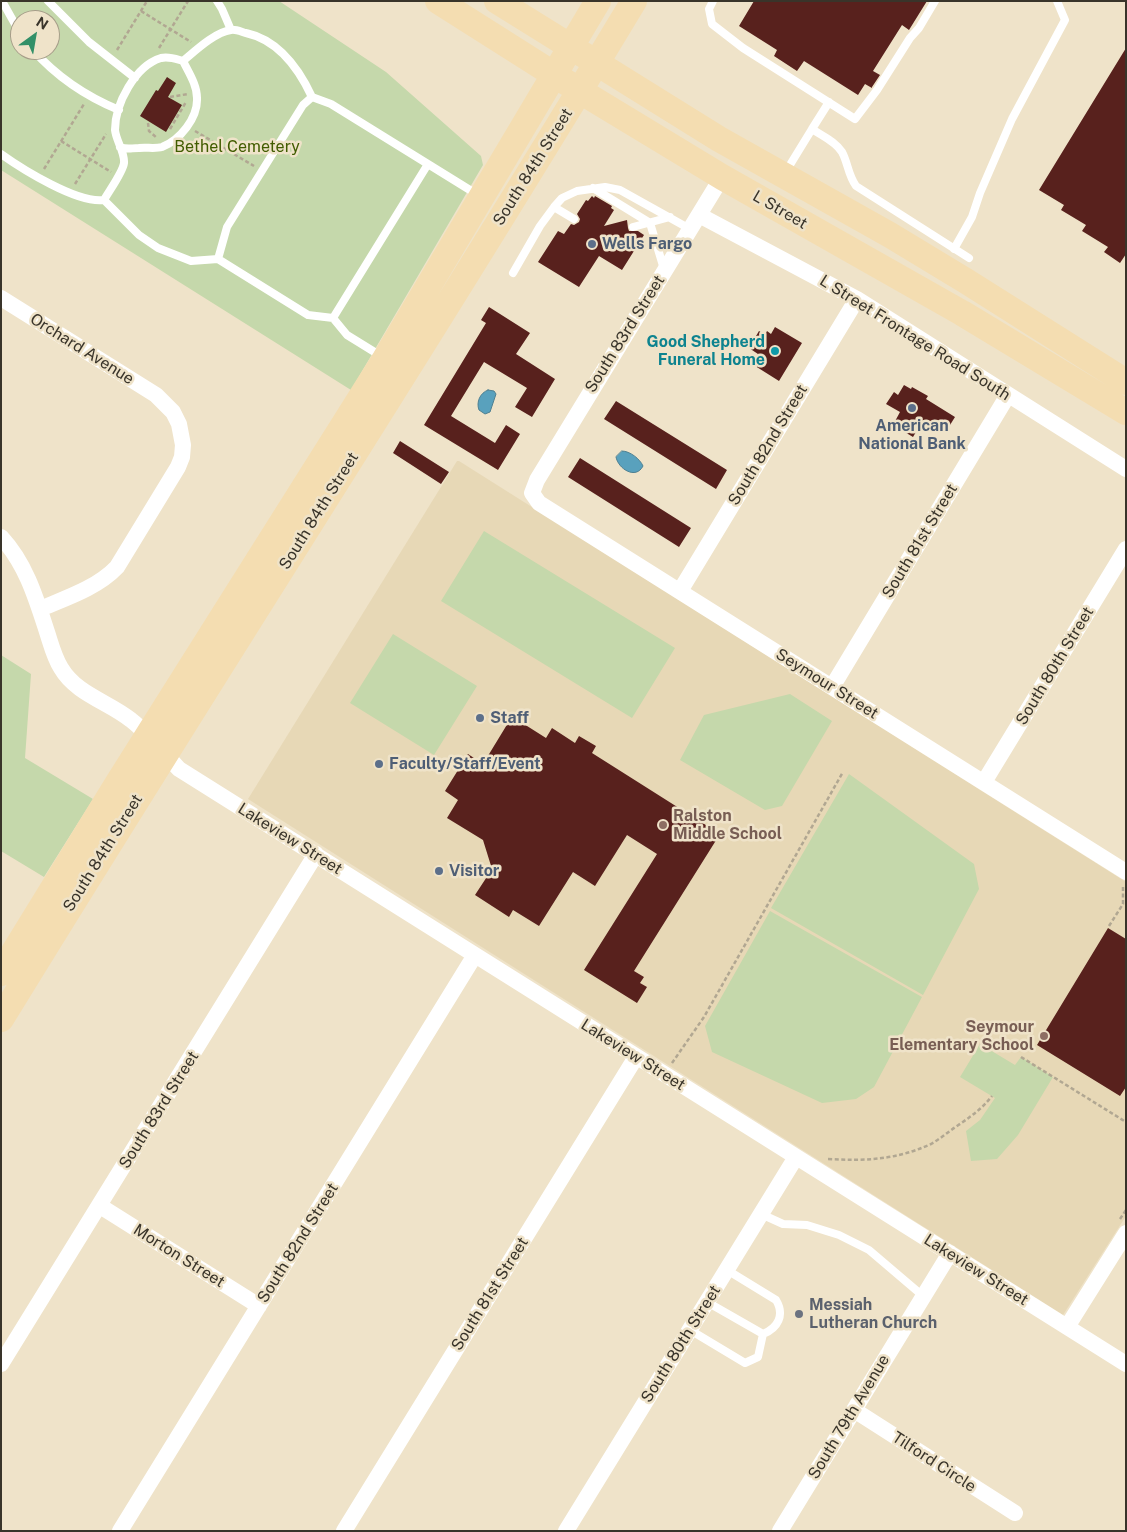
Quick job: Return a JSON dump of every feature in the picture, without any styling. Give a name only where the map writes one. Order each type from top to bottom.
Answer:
[{"type":"main road","name":"L Street","points":[[438,1],[580,91],[722,177],[962,313],[1126,412]]},
{"type":"main road","name":"L Street","points":[[497,1],[719,139],[897,239],[1126,382]]},
{"type":"main road","name":"South 84th Street","points":[[1,1019],[157,745],[384,359],[598,1]]},
{"type":"main road","name":"South 84th Street","points":[[1,972],[157,745],[422,346],[634,1]]},
{"type":"street","name":"South 83rd Street","points":[[532,493],[541,472],[722,177]]},
{"type":"street","name":"L Street Frontage Road South","points":[[695,222],[857,299],[1126,469]]},
{"type":"street","name":"Orchard Avenue","points":[[1,298],[162,400],[173,412],[182,433],[183,445],[178,467],[117,567],[94,585],[40,610]]},
{"type":"street","name":"South 82nd Street","points":[[680,590],[857,299]]},
{"type":"street","name":"South 81st Street","points":[[832,687],[1008,395]]},
{"type":"street","name":"Seymour Street","points":[[532,493],[539,503],[984,782],[1124,877]]},
{"type":"street","name":"Lakeview Street","points":[[1,537],[26,573],[56,658],[67,678],[131,720],[179,769],[1126,1364]]},
{"type":"street","name":"South 80th Street","points":[[984,782],[1126,549]]},
{"type":"street","name":"South 83rd Street","points":[[1,1364],[316,854]]},
{"type":"street","name":"South 82nd Street","points":[[120,1531],[475,955]]},
{"type":"street","name":"South 81st Street","points":[[344,1531],[636,1057]]},
{"type":"street","name":"South 80th Street","points":[[566,1531],[796,1158]]},
{"type":"street","name":"Morton Street","points":[[100,1206],[259,1306]]},
{"type":"street","points":[[1067,1327],[1126,1233]]},
{"type":"street","name":"South 79th Avenue","points":[[780,1531],[950,1253]]},
{"type":"street","name":"Tilford Circle","points":[[854,1410],[1015,1514]]},
{"type":"lane","points":[[2,1],[10,15]]},
{"type":"lane","points":[[48,1],[66,21],[135,78]]},
{"type":"lane","points":[[216,1],[222,9],[231,30]]},
{"type":"lane","points":[[714,1],[709,9],[712,24],[743,48],[855,119],[877,90],[936,1]]},
{"type":"lane","points":[[954,249],[972,217],[980,192],[1012,119],[1065,20],[1057,1]]},
{"type":"lane","points":[[183,62],[199,47],[216,36],[231,30],[251,34],[266,40],[276,46],[305,83],[312,97],[331,104],[481,196]]},
{"type":"lane","points":[[1,154],[13,163],[56,187],[94,202],[104,200],[124,165],[124,158],[116,137],[117,113],[126,92],[135,78],[149,64],[161,58],[172,58],[183,62]]},
{"type":"lane","points":[[43,60],[54,72],[117,113]]},
{"type":"lane","points":[[120,147],[127,150],[175,141],[187,126],[196,110],[198,99],[183,62]]},
{"type":"lane","points":[[218,259],[227,227],[303,105],[312,97]]},
{"type":"lane","points":[[783,176],[828,102]]},
{"type":"lane","points":[[812,129],[838,146],[856,186],[970,258]]},
{"type":"lane","points":[[333,318],[428,164]]},
{"type":"lane","points":[[513,274],[540,226],[554,207],[569,194],[578,190],[605,187],[620,190],[670,216],[695,222]]},
{"type":"lane","points":[[593,188],[650,223],[664,270]]},
{"type":"lane","points":[[104,200],[139,235],[158,248],[191,261],[218,259],[308,314],[333,318],[348,335],[384,359]]},
{"type":"lane","points":[[554,207],[574,220]]},
{"type":"lane","points":[[633,227],[670,216]]},
{"type":"lane","points":[[761,1214],[783,1224],[807,1225],[839,1235],[869,1250],[923,1296]]},
{"type":"lane","points":[[727,1270],[776,1300],[781,1308],[779,1319],[772,1330],[763,1334]]},
{"type":"lane","points":[[707,1302],[763,1334]]},
{"type":"lane","points":[[690,1330],[745,1363],[758,1357],[763,1334]]},
{"type":"path","points":[[111,60],[147,1]]},
{"type":"path","points":[[149,64],[188,1]]},
{"type":"path","points":[[141,11],[199,47]]},
{"type":"path","points":[[170,97],[194,93]]},
{"type":"path","points":[[148,123],[149,131],[163,144],[194,93]]},
{"type":"path","points":[[39,177],[89,96]]},
{"type":"path","points":[[70,192],[117,113]]},
{"type":"path","points":[[187,126],[262,171]]},
{"type":"path","points":[[61,141],[118,176]]},
{"type":"path","points":[[672,1063],[704,1017],[843,772]]},
{"type":"path","points":[[1109,926],[1123,904],[1124,877]]},
{"type":"path","points":[[1021,1057],[1126,1122]]},
{"type":"path","points":[[824,1159],[872,1160],[893,1157],[918,1149],[932,1143],[983,1108],[992,1096]]},
{"type":"shaded area","name":"Ralston Middle School","points":[[457,461],[1126,882],[1126,1216],[1063,1315],[248,799]]},
{"type":"green space","name":"Bethel Cemetery","points":[[1,1],[279,1],[386,72],[481,156],[483,165],[351,390],[1,170]]},
{"type":"green space","points":[[484,531],[675,648],[632,718],[441,601]]},
{"type":"green space","points":[[393,634],[477,686],[434,755],[350,703]]},
{"type":"green space","points":[[1,655],[31,674],[25,758],[93,799],[44,877],[1,851]]},
{"type":"green space","points":[[790,694],[832,721],[782,806],[765,810],[680,760],[704,715]]},
{"type":"green space","points":[[849,774],[974,864],[979,889],[923,995],[771,908]]},
{"type":"green space","points":[[770,911],[922,997],[874,1087],[856,1099],[822,1103],[712,1052],[705,1026]]},
{"type":"green space","points":[[980,1044],[1015,1065],[1021,1057],[1053,1077],[1018,1135],[997,1159],[971,1161],[966,1131],[980,1120],[995,1098],[960,1077]]},
{"type":"water","points":[[485,391],[494,391],[496,394],[490,412],[485,414],[479,410],[478,401]]},
{"type":"water","points":[[622,451],[631,454],[640,461],[643,466],[640,470],[636,472],[628,471],[620,465],[616,457]]},
{"type":"building","points":[[754,1],[927,1],[909,30],[902,25],[873,71],[880,75],[872,88],[865,84],[858,95],[804,61],[797,71],[774,56],[777,50],[739,26]]},
{"type":"building","points":[[1126,48],[1126,254],[1120,263],[1104,252],[1108,247],[1082,231],[1086,225],[1061,210],[1064,205],[1039,190]]},
{"type":"building","points":[[167,77],[176,83],[168,97],[182,105],[166,132],[140,116],[156,90],[158,91]]},
{"type":"building","points":[[592,196],[612,206],[611,208],[614,210],[604,226],[627,220],[629,231],[638,231],[644,235],[622,270],[599,256],[579,287],[538,262],[558,231],[564,234],[571,224],[574,225],[579,222],[580,219],[577,214],[586,200],[588,201]]},
{"type":"building","points":[[489,307],[530,333],[516,354],[555,379],[532,417],[515,407],[527,388],[484,362],[451,416],[495,443],[506,425],[520,434],[498,470],[424,425],[486,323],[481,320]]},
{"type":"building","name":"Good Shepherd Funeral Home","points":[[775,327],[802,343],[779,381],[752,364],[758,354],[749,348],[759,331],[765,335],[767,331],[771,334]]},
{"type":"building","name":"American National Bank","points":[[904,385],[911,389],[912,387],[928,396],[926,399],[955,417],[945,433],[923,420],[913,437],[893,425],[900,412],[886,404],[894,392],[898,395]]},
{"type":"building","points":[[616,401],[727,470],[716,489],[604,419]]},
{"type":"building","points":[[400,441],[449,472],[441,484],[393,453]]},
{"type":"building","points":[[580,458],[691,528],[679,547],[568,477]]},
{"type":"building","points":[[516,719],[546,738],[552,728],[575,743],[579,736],[596,746],[592,753],[720,834],[634,971],[644,977],[640,983],[647,987],[637,1003],[584,970],[657,854],[627,835],[595,886],[573,872],[539,926],[513,910],[509,917],[475,895],[492,869],[483,840],[447,818],[458,800],[445,791],[468,754],[483,764],[508,723],[512,725]]},
{"type":"building","points":[[1108,928],[1126,939],[1126,1087],[1120,1096],[1037,1045]]},
{"type":"place","name":"Wells Fargo","points":[[592,244]]},
{"type":"place","name":"Good Shepherd Funeral Home","points":[[775,351]]},
{"type":"place","name":"American National Bank","points":[[912,408]]},
{"type":"place","name":"Staff","points":[[480,718]]},
{"type":"place","name":"Faculty/Staff/Event","points":[[379,764]]},
{"type":"place","name":"Ralston Middle School","points":[[663,825]]},
{"type":"place","name":"Visitor","points":[[439,871]]},
{"type":"place","name":"Seymour Elementary School","points":[[1044,1036]]},
{"type":"place","name":"Messiah Lutheran Church","points":[[799,1314]]}]
